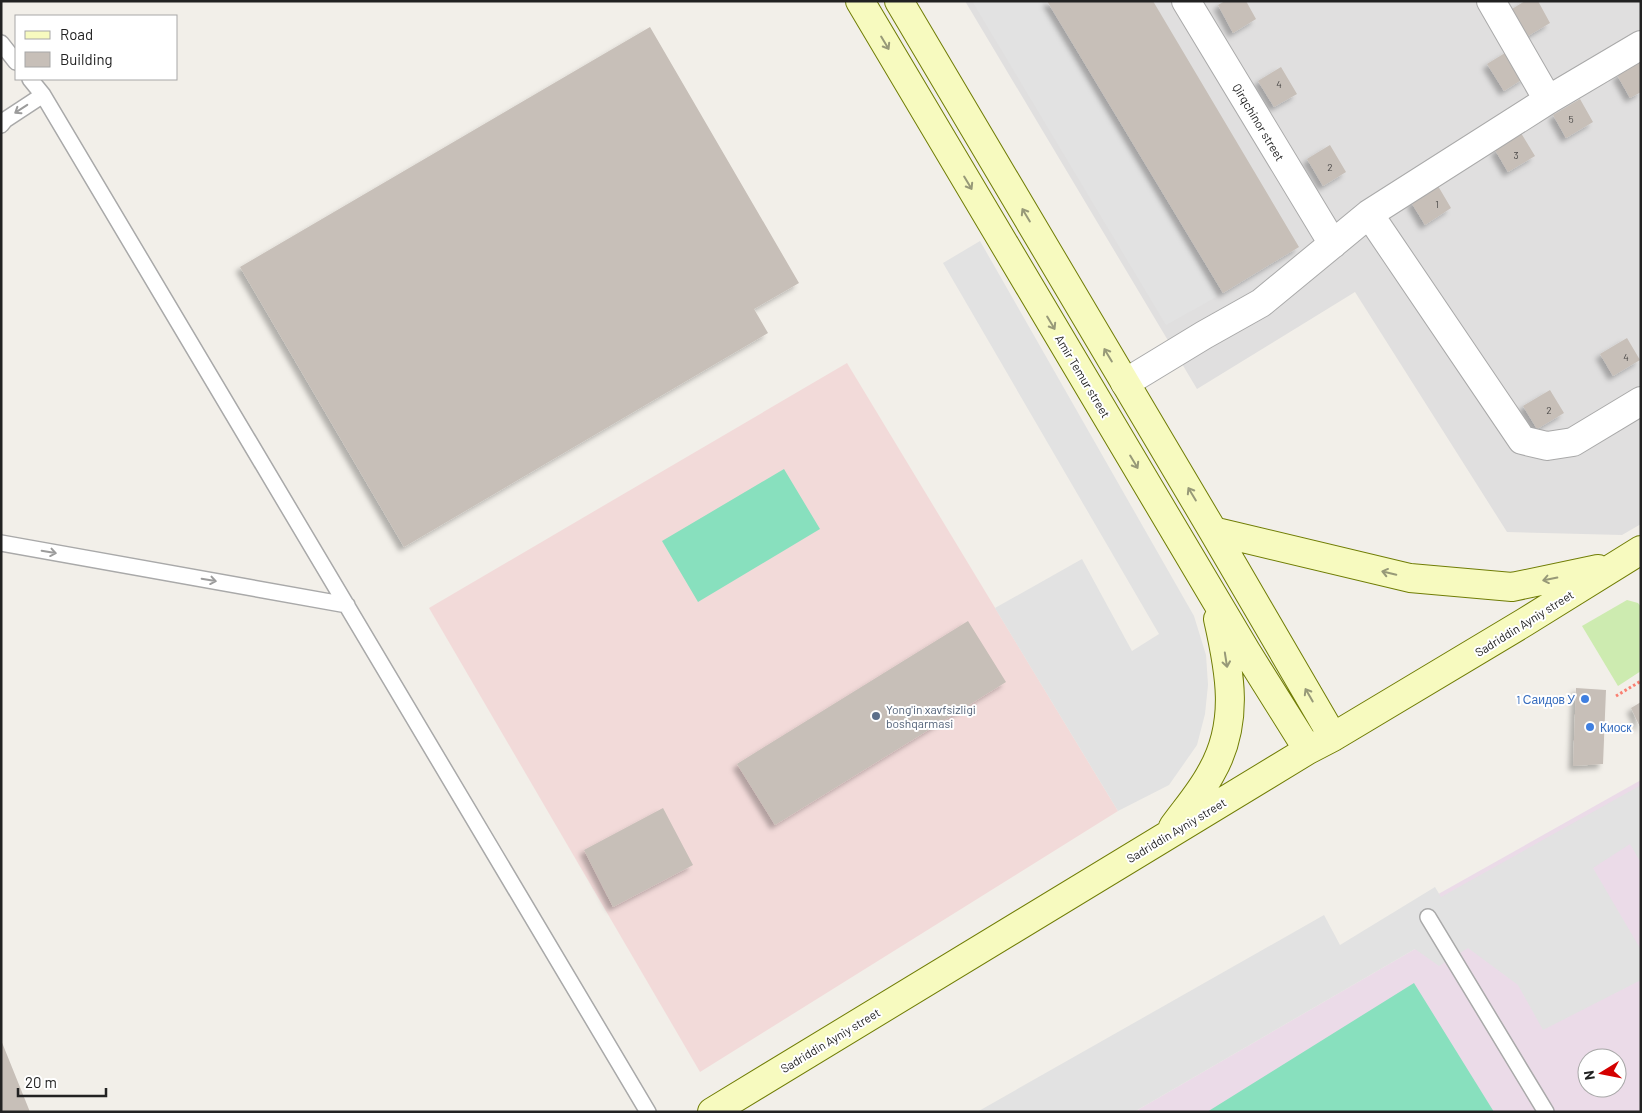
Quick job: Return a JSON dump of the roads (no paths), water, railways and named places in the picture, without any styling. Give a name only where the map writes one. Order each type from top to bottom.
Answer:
[{"type":"street","name":"Amir Temur street","points":[[860,1],[1213,595],[1308,750]]},
{"type":"street","points":[[899,1],[1214,531],[1333,737]]},
{"type":"street","name":"Qirqchinor street","points":[[1186,1],[1333,244]]},
{"type":"street","points":[[1491,1],[1548,100]]},
{"type":"street","points":[[1125,383],[1261,303],[1369,214],[1548,100],[1641,45]]},
{"type":"street","points":[[1369,214],[1522,440],[1547,446],[1573,442],[1641,401]]},
{"type":"street","points":[[1214,531],[1410,578],[1512,587],[1614,566]]},
{"type":"street","name":"Sadriddin Ayniy street","points":[[712,1112],[1308,750],[1526,622],[1641,550]]},
{"type":"street","points":[[1167,835],[1212,772],[1227,735],[1230,701],[1227,662],[1213,595]]},
{"type":"lane","points":[[1,44],[15,61]]},
{"type":"lane","points":[[31,80],[43,95],[648,1112]]},
{"type":"lane","points":[[1,125],[5,120],[43,95]]},
{"type":"lane","points":[[1,543],[347,605]]},
{"type":"lane","points":[[1428,917],[1546,1112]]},
{"type":"place","name":"1 Саидов У","points":[[1585,699]]},
{"type":"place","name":"Yong'in xavfsizligi boshqarmasi","points":[[876,716]]},
{"type":"place","name":"Киоск","points":[[1590,727]]}]
